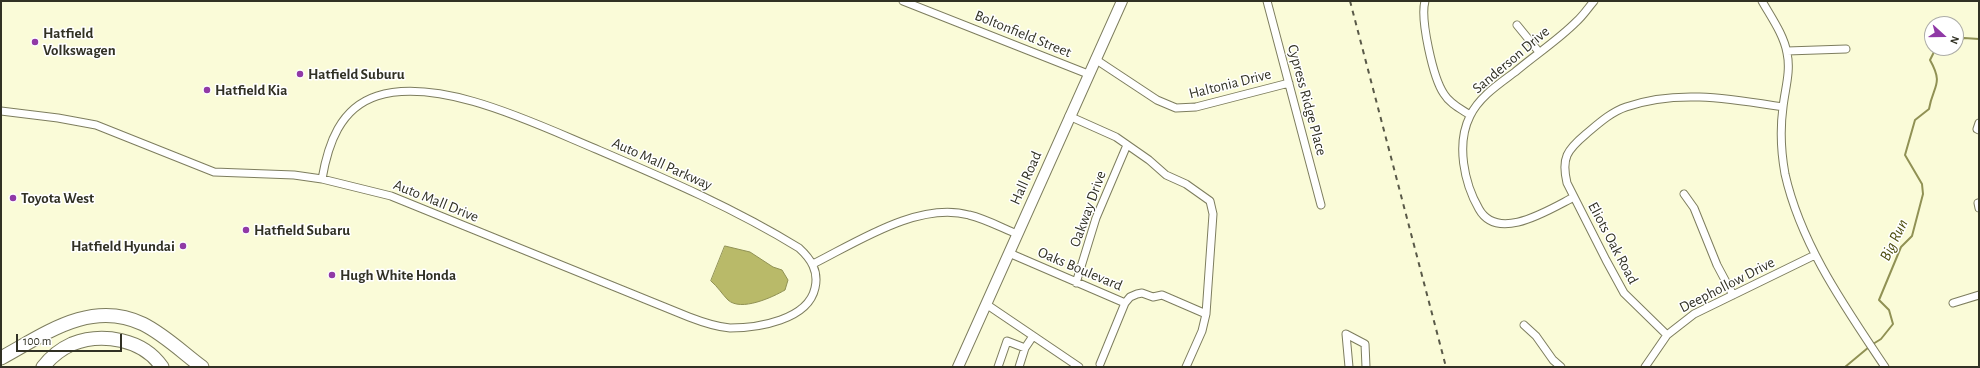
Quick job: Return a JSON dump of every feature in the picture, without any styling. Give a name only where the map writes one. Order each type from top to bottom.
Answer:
[{"type":"highway","points":[[1,358],[64,324],[89,316],[104,316],[128,319],[142,324],[163,337],[202,367]]},
{"type":"highway","points":[[43,367],[50,359],[71,344],[96,338],[116,339],[134,344],[144,350],[162,367]]},
{"type":"main road","name":"Hall Road","points":[[958,367],[1069,116],[1122,1]]},
{"type":"street","name":"Boltonfield Street","points":[[903,1],[1088,74]]},
{"type":"street","name":"Cypress Ridge Place","points":[[1267,1],[1321,205]]},
{"type":"street","points":[[1426,1],[1424,20],[1426,35],[1438,83],[1451,103],[1470,115]]},
{"type":"street","name":"Sanderson Drive","points":[[1574,197],[1525,220],[1508,225],[1491,221],[1480,211],[1473,197],[1464,162],[1462,138],[1470,115],[1486,95],[1577,22],[1594,1]]},
{"type":"street","points":[[1762,1],[1787,51],[1788,77],[1783,107],[1781,136],[1785,173],[1794,207],[1815,255],[1885,367]]},
{"type":"street","points":[[1517,25],[1539,52]]},
{"type":"street","points":[[1787,51],[1846,49]]},
{"type":"street","name":"Haltonia Drive","points":[[1095,59],[1157,100],[1176,108],[1196,107],[1289,83]]},
{"type":"street","name":"Auto Mall Parkway","points":[[322,179],[329,145],[334,134],[341,123],[359,105],[376,96],[393,92],[422,92],[449,96],[500,110],[692,190],[786,241],[809,258],[813,264]]},
{"type":"street","name":"Eliots Oak Road","points":[[1667,335],[1624,293],[1566,183],[1564,161],[1568,151],[1610,115],[1625,107],[1652,100],[1693,96],[1720,97],[1783,107]]},
{"type":"street","name":"Auto Mall Drive","points":[[1,112],[58,118],[96,125],[214,172],[294,175],[358,186],[391,196],[711,325],[729,328],[750,327],[797,314],[806,307],[815,291],[816,276],[813,264]]},
{"type":"street","points":[[1069,116],[1127,144],[1166,175],[1186,184],[1210,201],[1213,214],[1206,314],[1202,331],[1186,367]]},
{"type":"street","points":[[1979,123],[1977,129],[1979,130]]},
{"type":"street","name":"Oakway Drive","points":[[1076,283],[1096,218],[1127,144]]},
{"type":"street","points":[[1684,194],[1694,208],[1717,265],[1733,295]]},
{"type":"street","points":[[813,264],[899,222],[923,214],[935,212],[970,215],[1017,234]]},
{"type":"street","name":"Oaks Boulevard","points":[[1009,253],[1125,303],[1130,297],[1137,294],[1142,293],[1153,297],[1162,295],[1206,314]]},
{"type":"street","name":"Deephollow Drive","points":[[1645,367],[1667,335],[1694,314],[1815,255]]},
{"type":"street","points":[[1953,303],[1979,295]]},
{"type":"street","points":[[1100,364],[1125,303]]},
{"type":"street","points":[[986,304],[1079,367]]},
{"type":"street","points":[[1524,325],[1536,336],[1553,360],[1561,367]]},
{"type":"street","points":[[1349,367],[1346,334],[1365,344],[1366,367]]},
{"type":"street","points":[[1019,367],[1026,348],[1033,336]]},
{"type":"street","points":[[998,367],[1007,341],[1026,348]]},
{"type":"shaded area","points":[[725,246],[750,252],[773,267],[782,270],[788,280],[785,290],[773,296],[749,304],[734,303],[728,300],[711,281]]},
{"type":"waterway","name":"Big Run","points":[[1964,38],[1979,39]]},
{"type":"waterway","name":"Big Run","points":[[1873,344],[1881,339],[1893,324],[1889,310],[1879,300],[1901,247],[1912,236],[1923,194],[1922,184],[1905,155],[1915,120],[1929,109],[1936,85],[1936,75],[1930,60],[1932,56]]},
{"type":"waterway","name":"Big Run","points":[[1845,367],[1869,347]]},
{"type":"railway","points":[[1350,1],[1446,367]]},
{"type":"place","name":"Hatfield Volkswagen","points":[[35,42]]},
{"type":"place","name":"Hatfield Suburu","points":[[300,74]]},
{"type":"place","name":"Hatfield Kia","points":[[207,90]]},
{"type":"place","name":"Toyota West","points":[[13,198]]},
{"type":"place","name":"Hatfield Subaru","points":[[246,230]]},
{"type":"place","name":"Hatfield Hyundai","points":[[183,246]]},
{"type":"place","name":"Hugh White Honda","points":[[332,275]]}]
